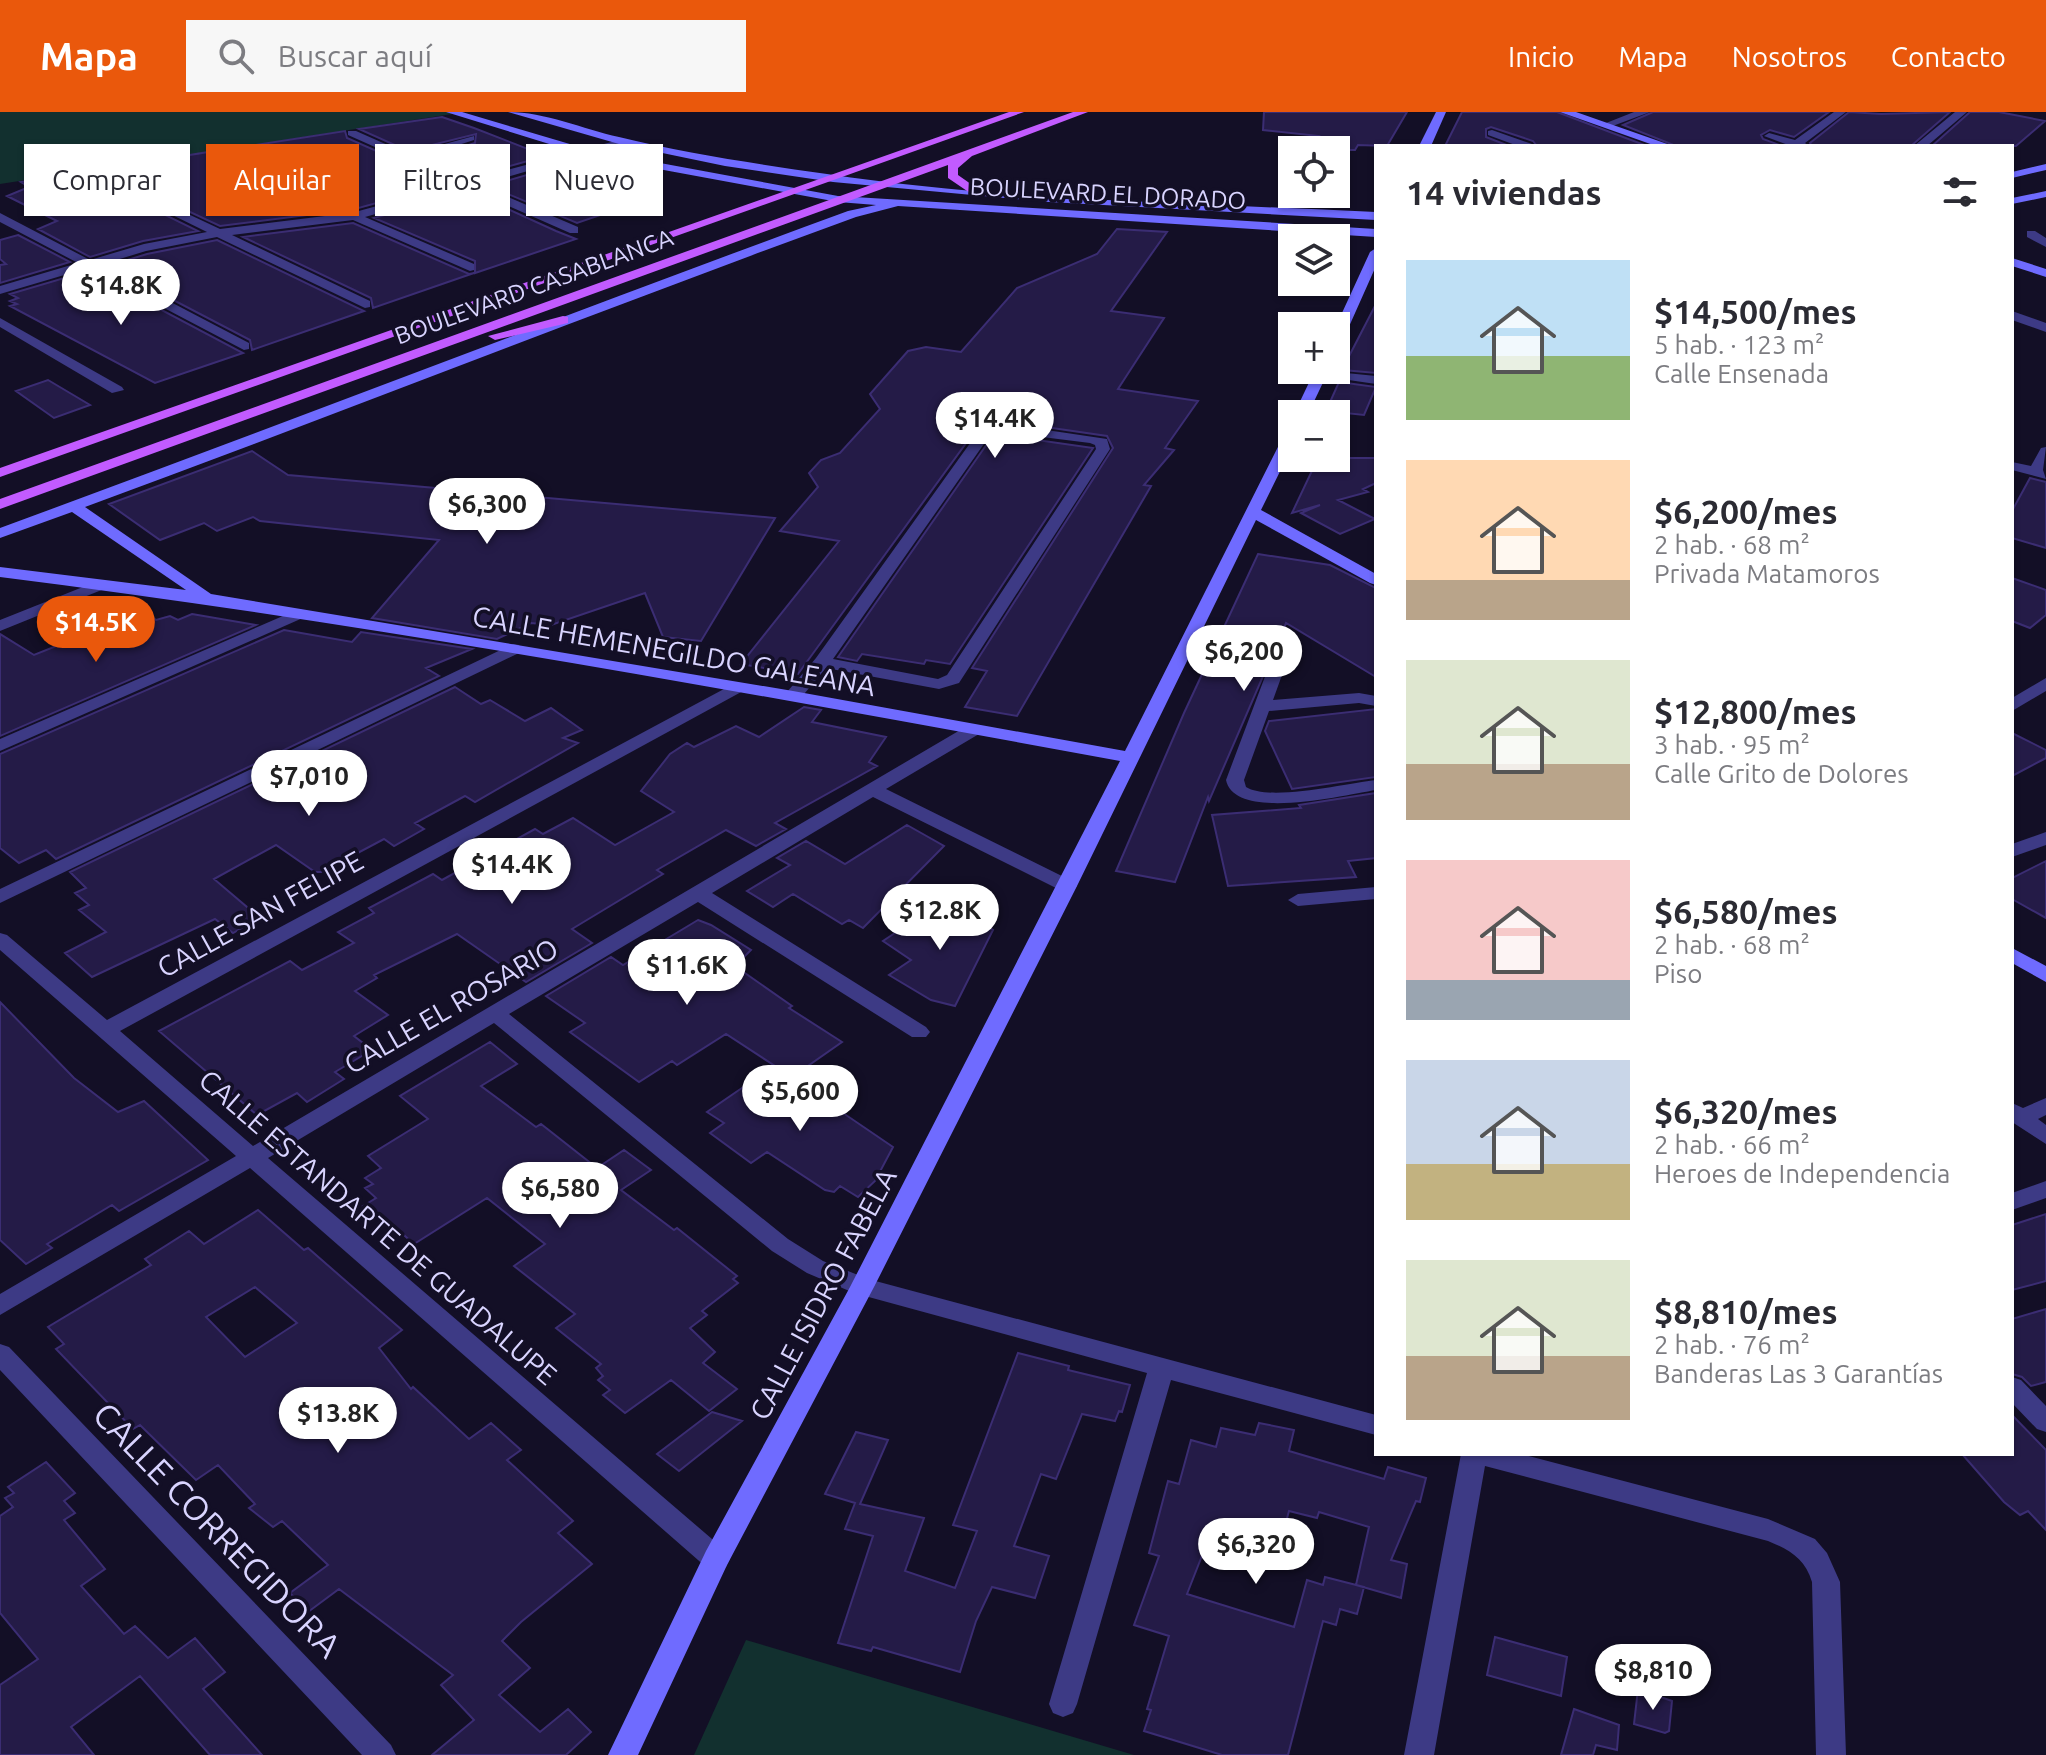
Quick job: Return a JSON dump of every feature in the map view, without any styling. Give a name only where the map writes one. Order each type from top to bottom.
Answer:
[{"type":"main road","name":"BOULEVARD CASABLANCA","points":[[0,473],[1019,112]]},
{"type":"main road","name":"BOULEVARD CASABLANCA","points":[[0,504],[1083,112]]},
{"type":"main road","points":[[973,152],[959,159],[952,167],[952,176],[974,191],[994,196]]},
{"type":"main road","points":[[405,357],[563,320]]},
{"type":"street","name":"BOULEVARD EL DORADO","points":[[451,112],[558,144]]},
{"type":"street","name":"BOULEVARD EL DORADO","points":[[513,112],[619,143],[875,186],[994,196],[1374,216]]},
{"type":"street","points":[[1426,144],[1441,112]]},
{"type":"street","points":[[1565,112],[1661,144]]},
{"type":"street","points":[[1606,125],[1645,112]]},
{"type":"street","points":[[1801,144],[1841,112]]},
{"type":"street","points":[[1922,144],[1962,112]]},
{"type":"street","points":[[352,133],[378,144]]},
{"type":"street","points":[[1492,133],[1522,144]]},
{"type":"street","points":[[1769,136],[1797,144]]},
{"type":"street","points":[[451,144],[470,138]]},
{"type":"street","name":"BOULEVARD EL DORADO","points":[[663,167],[838,199],[1374,233]]},
{"type":"street","points":[[2014,175],[2046,167]]},
{"type":"street","points":[[2014,201],[2046,194]]},
{"type":"street","points":[[510,202],[574,230]]},
{"type":"street","points":[[0,533],[268,435],[563,320],[852,214],[894,204]]},
{"type":"street","points":[[184,216],[365,304]]},
{"type":"street","points":[[0,290],[144,248],[219,233],[354,216],[470,267]]},
{"type":"street","points":[[0,217],[244,346]]},
{"type":"street","points":[[2046,228],[2031,234],[2046,243]]},
{"type":"street","points":[[2014,263],[2046,273]]},
{"type":"street","points":[[1350,313],[1373,268]]},
{"type":"street","points":[[2014,316],[2043,324]]},
{"type":"street","points":[[0,322],[117,390]]},
{"type":"street","points":[[1350,376],[1374,380]]},
{"type":"street","points":[[793,696],[822,662],[1006,403]]},
{"type":"street","points":[[822,662],[939,684],[953,679],[1103,449],[1102,442],[1092,439],[990,426]]},
{"type":"street","points":[[2014,466],[2040,473],[2046,451]]},
{"type":"street","name":"CALLE ISIDRO FABELA","points":[[623,1755],[716,1559],[862,1287],[1067,886],[1278,461]]},
{"type":"street","name":"CALLE HEMENEGILDO GALEANA","points":[[74,506],[209,598]]},
{"type":"street","points":[[1253,512],[1374,577]]},
{"type":"street","name":"CALLE HEMENEGILDO GALEANA","points":[[0,572],[209,598],[793,696],[1131,758]]},
{"type":"street","points":[[0,626],[98,586]]},
{"type":"street","points":[[0,746],[299,614]]},
{"type":"street","points":[[0,897],[513,649]]},
{"type":"street","points":[[1283,650],[1235,780],[1241,793],[1263,797],[1374,785]]},
{"type":"street","points":[[2014,705],[2046,683]]},
{"type":"street","name":"CALLE SAN FELIPE","points":[[105,1030],[737,687]]},
{"type":"street","points":[[1263,706],[1359,698],[1374,701]]},
{"type":"street","name":"CALLE EL ROSARIO","points":[[0,1306],[973,730]]},
{"type":"street","points":[[874,790],[1067,886]]},
{"type":"street","points":[[2014,850],[2046,838]]},
{"type":"street","points":[[698,893],[919,1032]]},
{"type":"street","points":[[1298,900],[1374,893]]},
{"type":"street","name":"CALLE ESTANDARTE DE GUADALUPE","points":[[0,939],[716,1559]]},
{"type":"street","points":[[2014,955],[2046,975]]},
{"type":"street","points":[[495,1013],[780,1245],[815,1267],[862,1287],[1374,1424]]},
{"type":"street","points":[[2017,1114],[2046,1106]]},
{"type":"street","points":[[2017,1114],[2046,1136]]},
{"type":"street","points":[[2014,1201],[2046,1189]]},
{"type":"street","name":"CALLE CORREGIDORA","points":[[0,1354],[381,1755]]},
{"type":"street","points":[[1063,1704],[1162,1366]]},
{"type":"street","points":[[2014,1389],[2045,1420]]},
{"type":"street","points":[[1419,1755],[1474,1456]]},
{"type":"street","points":[[1489,1456],[1768,1530],[1807,1547],[1819,1559],[1826,1582],[1831,1755]]},
{"type":"green space","points":[[0,112],[465,112],[258,144],[206,144],[206,152],[190,155],[190,144],[24,144],[24,180],[0,184]]},
{"type":"green space","points":[[746,1640],[1134,1755],[694,1755]]},
{"type":"building","points":[[1264,112],[1407,112],[1388,144],[1358,145],[1355,150],[1350,150],[1350,136],[1263,130]]},
{"type":"building","points":[[1462,112],[1557,112],[1642,144],[1535,144],[1491,127],[1486,129],[1486,137],[1504,144],[1446,144]]},
{"type":"building","points":[[1653,112],[1829,112],[1794,137],[1770,130],[1761,135],[1763,139],[1777,144],[1671,144],[1623,125]]},
{"type":"building","points":[[1849,112],[1950,112],[1913,144],[1810,143]]},
{"type":"building","points":[[1970,112],[1999,112],[2045,121],[2016,146],[1934,144]]},
{"type":"building","points":[[442,117],[526,148],[526,162],[510,166],[510,144],[472,144],[475,143],[476,134],[436,144],[392,144],[359,129]]},
{"type":"building","points":[[345,131],[347,138],[375,150],[375,203],[359,208],[359,144],[262,144]]},
{"type":"building","points":[[206,152],[206,216],[299,216],[220,226],[190,212],[190,155]]},
{"type":"building","points":[[526,175],[526,202],[510,195],[510,180]]},
{"type":"building","points":[[24,189],[24,204],[7,196]]},
{"type":"building","points":[[510,210],[576,239],[475,273],[475,261],[374,218],[510,216]]},
{"type":"building","points":[[47,216],[167,216],[198,231],[143,241],[90,257],[38,229],[57,221]]},
{"type":"building","points":[[560,216],[598,216],[577,223]]},
{"type":"building","points":[[353,223],[469,274],[474,273],[373,308],[371,298],[243,237]]},
{"type":"building","points":[[1117,229],[1167,232],[1111,311],[1164,318],[1118,389],[1198,401],[1165,448],[1174,450],[1144,485],[1151,486],[1017,716],[965,707],[987,671],[972,668],[1113,448],[1107,436],[1004,421],[1016,402],[1007,396],[999,398],[798,674],[741,664],[839,541],[780,531],[818,487],[809,473],[821,460],[840,453],[880,409],[870,394],[908,351],[926,347],[961,352],[1017,288],[1097,254]]},
{"type":"building","points":[[18,235],[70,262],[0,283],[0,265],[6,264],[0,259],[0,240]]},
{"type":"building","points":[[217,240],[364,311],[252,350],[250,340],[108,266],[147,254]]},
{"type":"building","points":[[88,271],[243,353],[155,383],[10,306],[17,304],[10,301],[18,298],[10,294]]},
{"type":"building","points":[[1374,308],[1374,373],[1350,371],[1350,354]]},
{"type":"building","points":[[48,380],[90,405],[54,418],[16,391]]},
{"type":"building","points":[[1338,384],[1374,387],[1364,415],[1350,414],[1350,400],[1331,400]]},
{"type":"building","points":[[994,434],[1093,448],[950,664],[926,660],[924,664],[862,654],[857,661],[838,657]]},
{"type":"building","points":[[252,451],[288,475],[775,518],[701,641],[663,637],[645,593],[551,625],[531,623],[497,639],[372,618],[439,540],[260,521],[253,517],[217,531],[204,523],[160,540],[109,504]]},
{"type":"building","points":[[1350,458],[1374,458],[1374,484],[1363,489],[1368,492],[1338,500],[1374,519],[1340,534],[1301,513],[1320,505],[1292,513],[1311,472],[1350,472]]},
{"type":"building","points":[[2030,478],[2046,482],[2046,548],[2014,539],[2014,507]]},
{"type":"building","points":[[1258,554],[1330,565],[1374,587],[1374,676],[1286,623],[1209,801],[1208,797],[1175,882],[1116,871],[1184,713]]},
{"type":"building","points":[[2014,579],[2046,590],[2046,615],[2030,628],[2014,622]]},
{"type":"building","points":[[192,614],[256,625],[0,736],[0,634],[34,655],[74,639],[83,646],[152,617],[156,620],[170,616],[178,620]]},
{"type":"building","points":[[284,630],[352,642],[361,632],[472,649],[426,668],[439,676],[56,859],[46,850],[19,863],[0,848],[0,754]]},
{"type":"building","points":[[455,687],[481,704],[490,700],[525,721],[551,708],[582,730],[563,738],[578,743],[475,802],[465,796],[415,823],[424,829],[394,846],[384,839],[322,872],[315,872],[276,845],[214,879],[260,918],[233,933],[215,919],[92,977],[65,953],[106,932],[79,910],[89,905],[75,893],[86,888],[70,872]]},
{"type":"building","points":[[804,707],[821,710],[812,722],[886,737],[869,762],[877,766],[775,823],[786,829],[756,846],[726,830],[657,870],[663,874],[572,929],[592,943],[526,982],[457,934],[374,975],[377,978],[355,991],[388,1015],[354,1036],[372,1050],[335,1072],[344,1079],[307,1102],[297,1093],[257,1115],[159,1031],[290,961],[302,970],[354,943],[338,932],[374,913],[369,908],[433,874],[442,880],[535,829],[543,834],[573,818],[615,845],[674,812],[641,791],[670,754],[687,743],[694,747],[736,726],[759,737]]},
{"type":"building","points":[[1374,709],[1374,777],[1292,789],[1265,731],[1269,721]]},
{"type":"building","points":[[2014,734],[2046,750],[2046,758],[2014,775]]},
{"type":"building","points":[[1374,793],[1374,858],[1348,861],[1356,877],[1228,886],[1212,815],[1301,808],[1299,805]]},
{"type":"building","points":[[907,825],[944,846],[863,928],[849,920],[842,924],[793,894],[773,907],[747,891],[790,865],[777,858],[806,841],[845,864]]},
{"type":"building","points":[[2046,861],[2046,918],[2014,900],[2014,877]]},
{"type":"building","points":[[943,901],[993,930],[955,1006],[931,1000],[889,975],[911,960],[883,941]]},
{"type":"building","points":[[698,920],[751,950],[735,966],[792,1006],[789,1008],[842,1042],[792,1077],[726,1034],[677,1065],[672,1061],[639,1082],[570,1032],[585,1023],[546,996],[611,957],[623,965]]},
{"type":"building","points":[[0,1002],[74,1078],[118,1112],[144,1101],[208,1160],[119,1211],[112,1205],[47,1244],[52,1248],[26,1264],[0,1240]]},
{"type":"building","points":[[490,1042],[517,1064],[481,1086],[536,1127],[541,1124],[597,1168],[624,1150],[651,1170],[621,1190],[674,1230],[677,1228],[737,1276],[733,1279],[738,1283],[702,1311],[707,1315],[690,1328],[715,1352],[703,1363],[737,1389],[709,1411],[671,1380],[625,1413],[603,1395],[610,1390],[598,1380],[603,1376],[596,1368],[601,1364],[556,1328],[575,1314],[514,1266],[545,1244],[487,1198],[414,1244],[388,1221],[384,1223],[363,1206],[376,1198],[365,1188],[373,1184],[365,1178],[381,1168],[368,1156],[428,1119],[400,1096]]},
{"type":"building","points":[[774,1066],[893,1147],[875,1181],[858,1197],[840,1186],[834,1192],[825,1190],[767,1152],[751,1163],[710,1133],[724,1123],[707,1112]]},
{"type":"building","points":[[258,1210],[304,1250],[308,1248],[402,1330],[379,1348],[411,1389],[413,1387],[469,1439],[491,1423],[521,1450],[507,1460],[573,1521],[558,1533],[592,1564],[502,1641],[530,1668],[499,1695],[540,1732],[568,1709],[591,1732],[566,1755],[432,1755],[474,1720],[441,1685],[453,1675],[339,1589],[308,1612],[290,1593],[328,1565],[282,1521],[273,1527],[249,1508],[255,1504],[218,1465],[196,1480],[140,1425],[133,1429],[56,1349],[64,1344],[48,1327],[151,1265],[145,1259],[189,1231],[204,1244]],"holes":[[[255,1287],[297,1323],[245,1357],[206,1317]]]},
{"type":"building","points":[[2046,1214],[2046,1281],[2014,1289],[2014,1224]]},
{"type":"building","points":[[2046,1309],[2046,1382],[2031,1386],[2022,1377],[2014,1375],[2014,1318]]},
{"type":"building","points":[[1018,1353],[1069,1366],[1068,1370],[1130,1385],[1122,1412],[1119,1411],[1115,1421],[1082,1414],[1056,1479],[1041,1474],[1014,1546],[1049,1556],[1035,1598],[992,1587],[976,1621],[960,1672],[873,1647],[871,1651],[838,1643],[873,1536],[845,1529],[855,1503],[825,1494],[856,1432],[888,1440],[860,1504],[924,1518],[905,1571],[955,1588],[977,1531],[953,1525]]},
{"type":"building","points":[[712,1412],[742,1421],[679,1471],[657,1454]]},
{"type":"building","points":[[2014,1417],[2046,1450],[2046,1530],[2028,1511],[2020,1515],[2004,1502],[1964,1456],[2014,1456]]},
{"type":"building","points":[[1259,1423],[1294,1430],[1289,1451],[1384,1479],[1388,1467],[1426,1478],[1420,1502],[1416,1501],[1391,1560],[1407,1564],[1401,1598],[1364,1587],[1357,1614],[1340,1609],[1336,1625],[1323,1621],[1288,1755],[1222,1755],[1144,1731],[1151,1710],[1147,1709],[1169,1636],[1134,1625],[1159,1556],[1149,1553],[1168,1481],[1179,1484],[1191,1440],[1216,1447],[1221,1428],[1255,1435]],"holes":[[[1289,1511],[1317,1518],[1319,1512],[1369,1527],[1356,1585],[1325,1577],[1323,1585],[1307,1580],[1294,1627],[1187,1594],[1207,1543],[1275,1562]]]},
{"type":"building","points":[[46,1462],[75,1493],[64,1501],[75,1513],[64,1520],[105,1569],[81,1586],[124,1634],[135,1626],[168,1658],[195,1638],[225,1672],[203,1689],[262,1755],[210,1755],[140,1676],[71,1727],[94,1755],[0,1755],[0,1685],[38,1659],[0,1613],[0,1516],[13,1507],[5,1498],[14,1493],[8,1487]]},
{"type":"building","points":[[1495,1637],[1567,1657],[1561,1696],[1487,1675]]},
{"type":"building","points":[[1638,1689],[1672,1701],[1669,1731],[1665,1733],[1634,1724]]},
{"type":"building","points":[[1574,1709],[1619,1725],[1617,1750],[1596,1745],[1593,1755],[1561,1755]]}]
